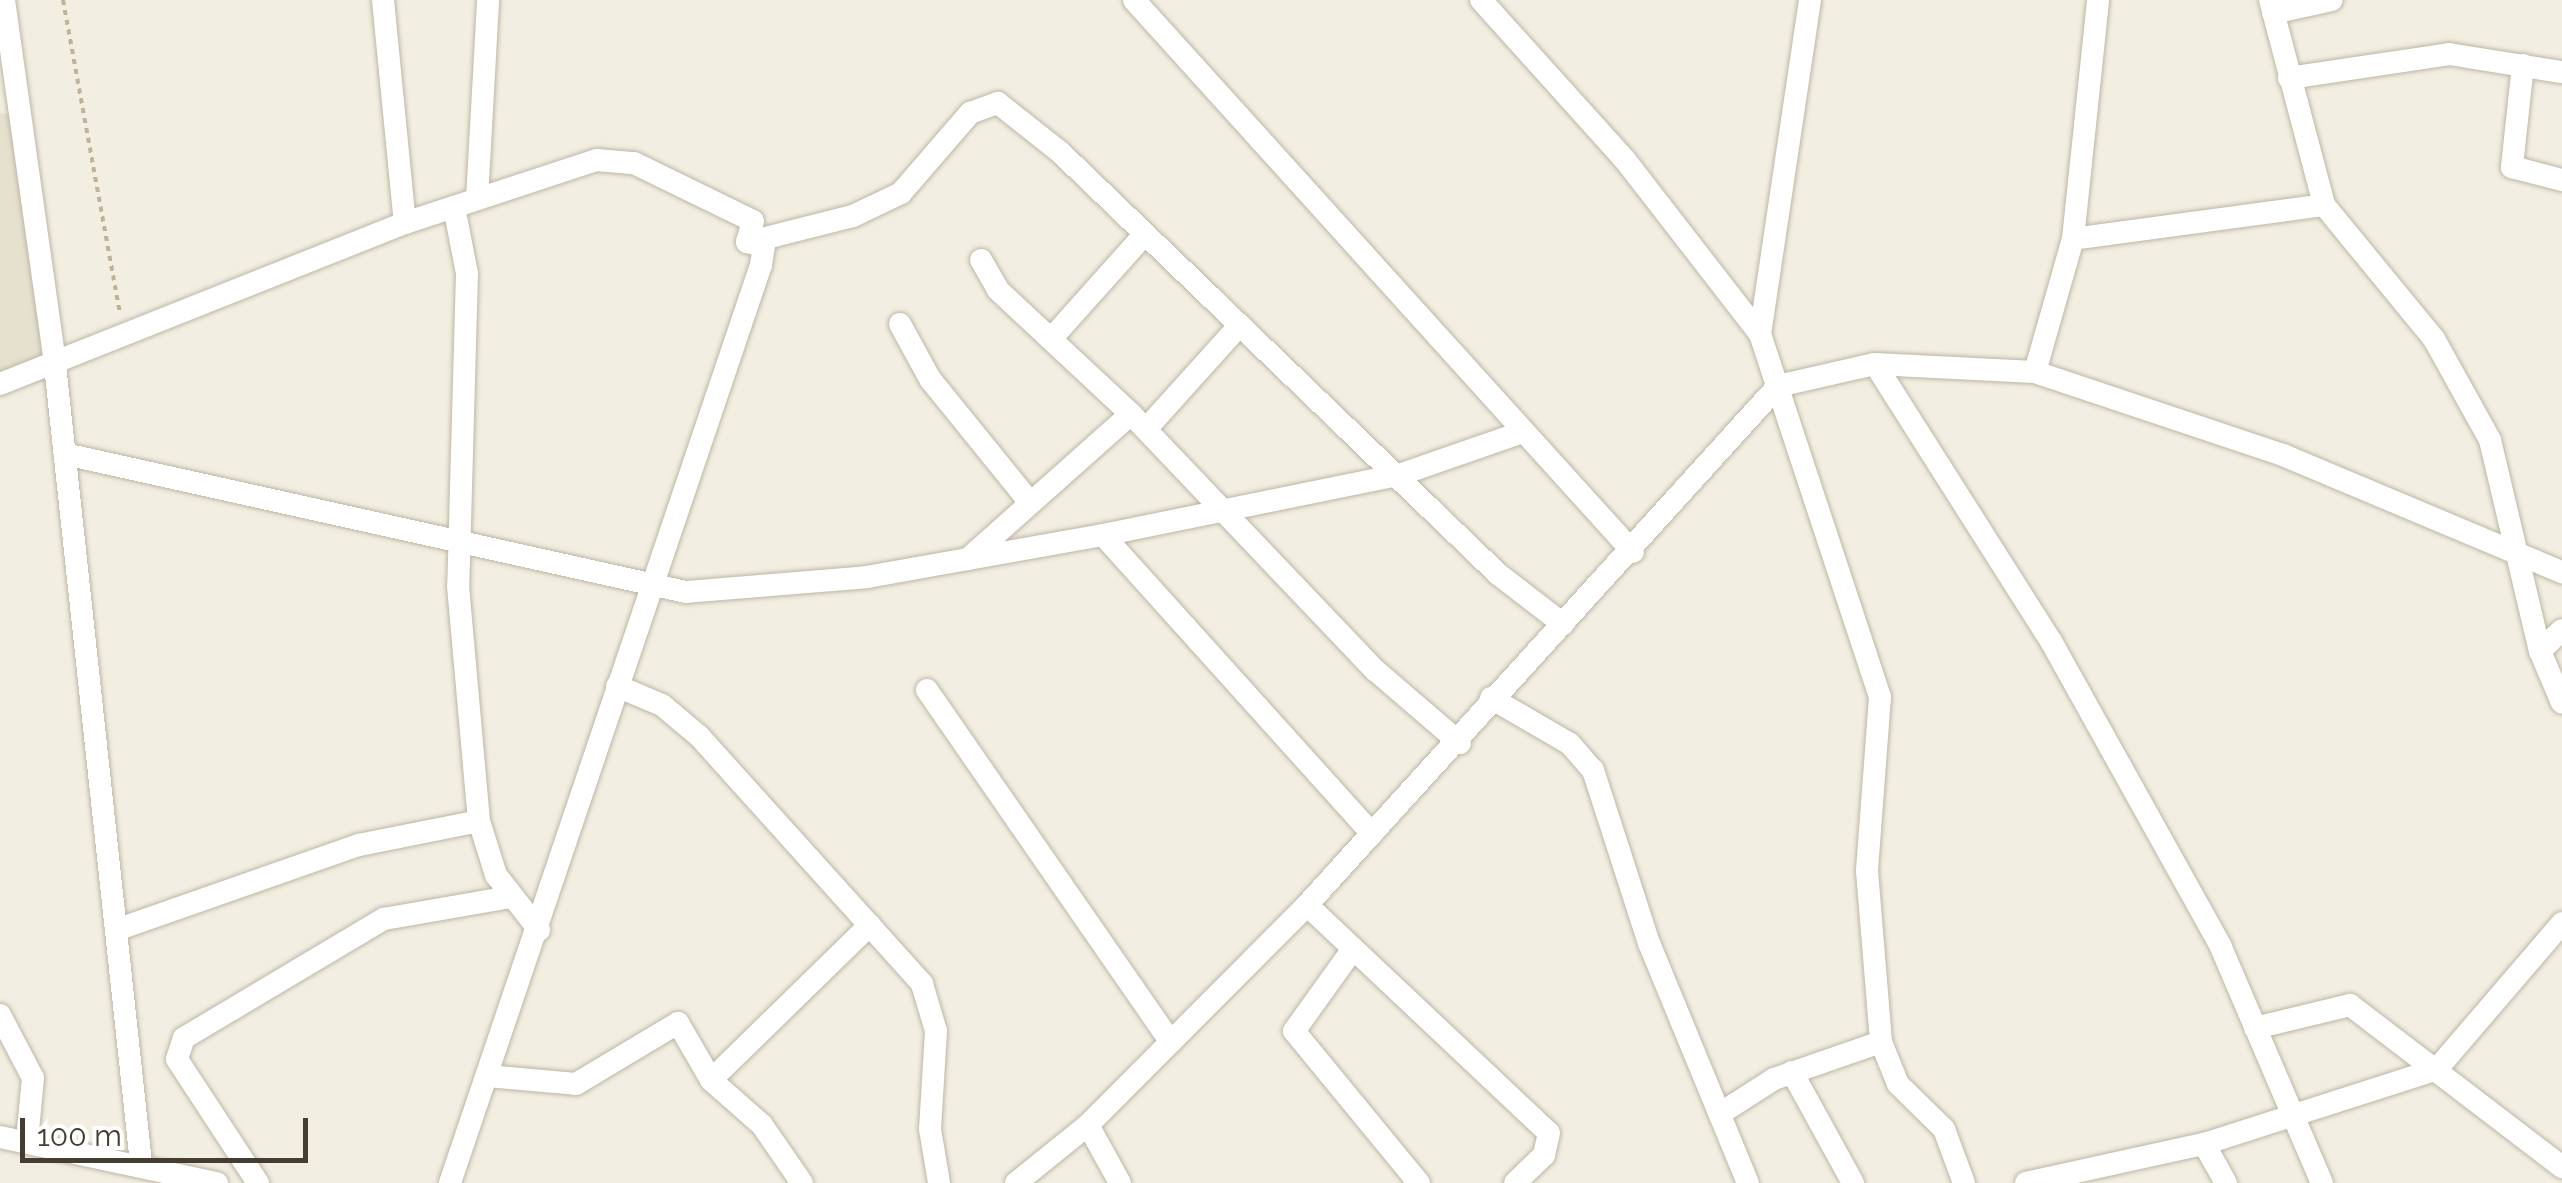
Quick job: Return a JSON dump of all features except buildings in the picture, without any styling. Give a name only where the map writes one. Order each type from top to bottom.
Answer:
[{"type":"street","points":[[4,0],[55,365],[142,1163]]},
{"type":"street","points":[[383,0],[406,223]]},
{"type":"street","points":[[488,0],[465,203],[457,540],[484,854],[510,898],[539,930]]},
{"type":"street","points":[[1134,0],[1517,434],[1633,552]]},
{"type":"street","points":[[1481,0],[1625,160],[1760,334],[1880,697],[1867,871],[1881,1042],[1898,1084],[1944,1129],[1964,1183]]},
{"type":"street","points":[[1760,334],[1810,0]]},
{"type":"street","points":[[2035,372],[2073,239],[2098,0]]},
{"type":"street","points":[[2332,0],[2271,6],[2324,206],[2434,340],[2490,440],[2540,651],[2562,703]]},
{"type":"street","points":[[2289,78],[2394,56],[2522,65],[2562,72]]},
{"type":"street","points":[[2522,65],[2512,167],[2562,180]]},
{"type":"street","points":[[746,242],[853,216],[901,192],[988,102],[1062,153],[1238,327],[1563,624]]},
{"type":"street","points":[[0,384],[406,223],[616,160],[753,221],[746,242]]},
{"type":"street","points":[[2073,239],[2324,206]]},
{"type":"street","points":[[1051,339],[1145,234]]},
{"type":"street","points":[[450,1183],[539,930],[617,686],[761,265],[764,246],[746,242]]},
{"type":"street","points":[[981,260],[1051,339],[1140,420],[1224,506],[1374,670],[1460,743]]},
{"type":"street","points":[[900,324],[930,379],[1028,500]]},
{"type":"street","points":[[968,560],[1028,500],[1140,420],[1238,327]]},
{"type":"street","points":[[1016,1183],[1088,1125],[1307,905],[1460,743],[1491,698],[1633,552],[1778,386],[1875,364],[2035,372],[2284,455],[2562,572]]},
{"type":"street","points":[[1875,364],[2052,643],[2220,945],[2322,1183]]},
{"type":"street","points":[[65,454],[686,592],[768,588],[968,560],[1103,535],[1224,506],[1399,475],[1517,434]]},
{"type":"street","points":[[1103,535],[1372,834]]},
{"type":"street","points":[[2540,651],[2562,630]]},
{"type":"street","points":[[617,686],[679,717],[870,925],[930,1003],[939,1183]]},
{"type":"street","points":[[927,690],[1171,1042]]},
{"type":"street","points":[[1491,698],[1570,744],[1594,770],[1649,943],[1748,1183]]},
{"type":"street","points":[[116,930],[358,845],[479,821]]},
{"type":"street","points":[[258,1183],[177,1059],[184,1038],[384,919],[510,898]]},
{"type":"street","points":[[1307,905],[1550,1133],[1544,1155],[1516,1183]]},
{"type":"street","points":[[2026,1183],[2204,1144],[2436,1069],[2562,923]]},
{"type":"street","points":[[711,1080],[870,925]]},
{"type":"street","points":[[1353,949],[1294,1031],[1419,1183]]},
{"type":"street","points":[[2255,1028],[2350,1004],[2562,1168]]},
{"type":"street","points":[[0,1016],[33,1078],[27,1140]]},
{"type":"street","points":[[487,1076],[576,1084],[678,1023],[711,1080],[762,1125],[802,1183]]},
{"type":"street","points":[[1721,1113],[1792,1072],[1881,1042]]},
{"type":"street","points":[[1792,1072],[1852,1183]]},
{"type":"street","points":[[1088,1125],[1120,1183]]},
{"type":"street","points":[[0,1138],[142,1163],[217,1183]]},
{"type":"street","points":[[2204,1144],[2226,1183]]},
{"type":"path","points":[[63,0],[124,337]]},
{"type":"shaded area","points":[[0,113],[9,114],[48,379],[0,394]]}]
